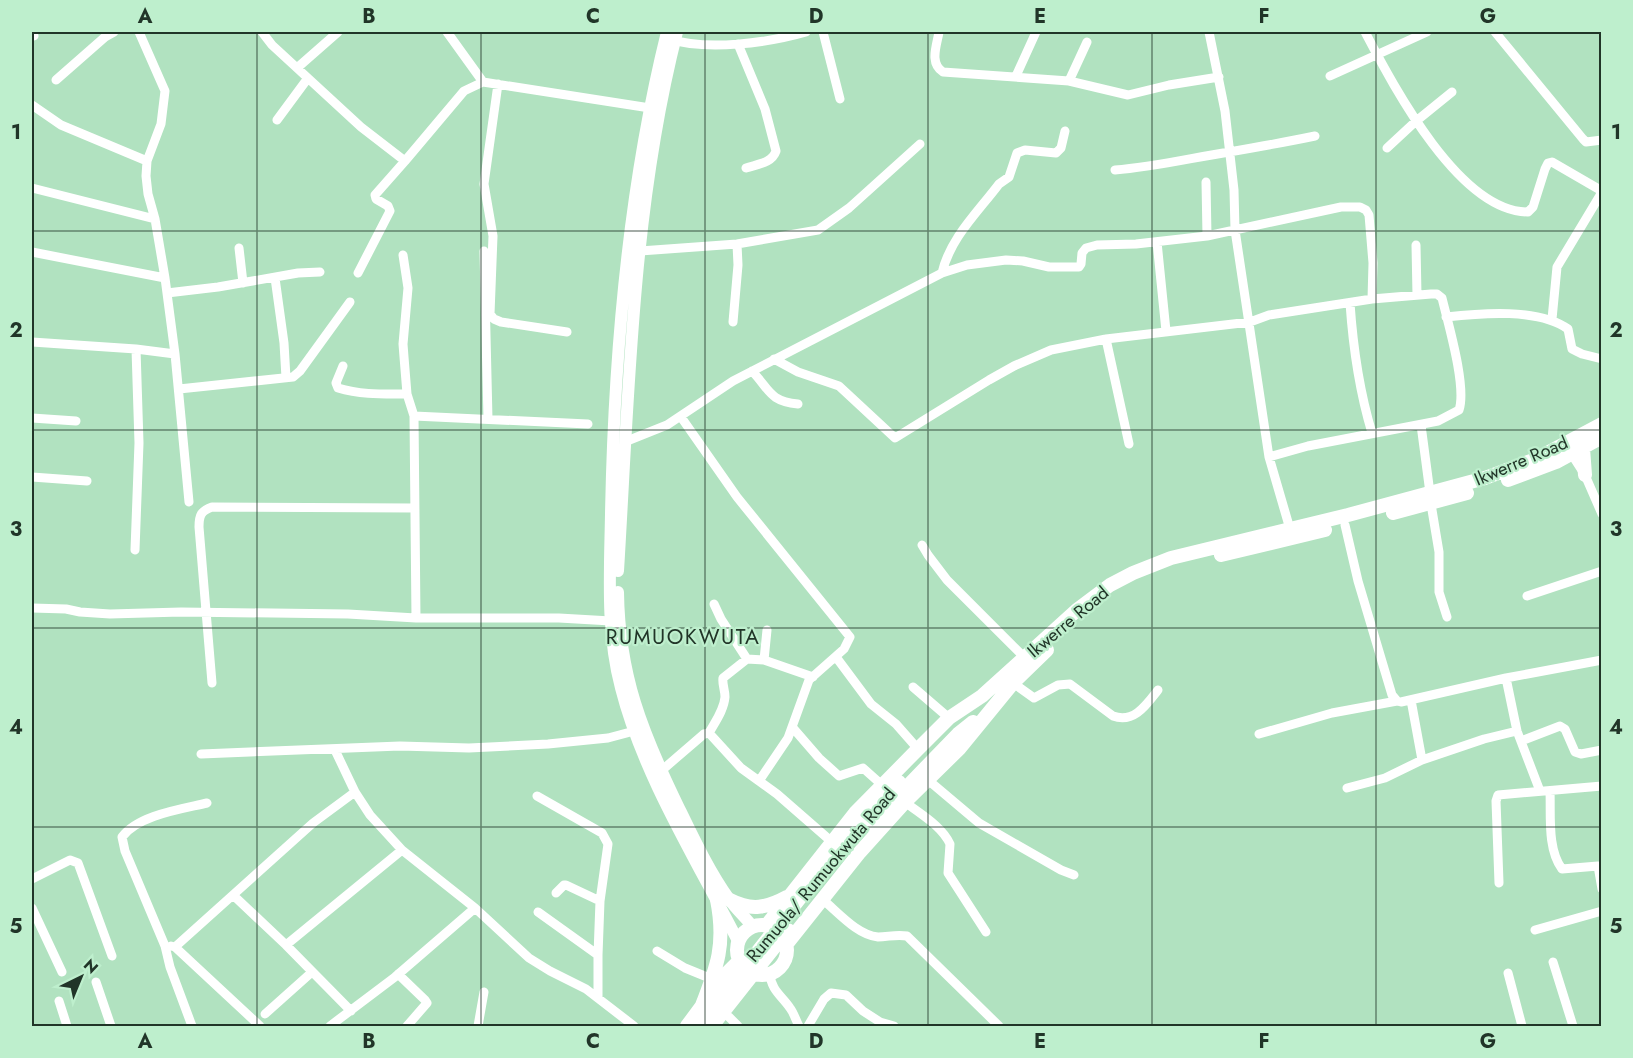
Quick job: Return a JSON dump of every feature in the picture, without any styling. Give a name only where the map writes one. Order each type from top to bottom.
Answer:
[{"type":"main road","points":[[671,35],[650,108],[638,172],[622,317],[613,452],[610,621],[616,672],[675,819],[724,900],[760,926],[778,931],[786,945],[785,960],[779,969],[767,975],[730,1023]]},
{"type":"main road","points":[[671,35],[646,187],[630,346],[618,615],[626,672],[638,730],[697,843],[724,900],[738,941]]},
{"type":"main road","name":"Ikwerre Road","points":[[760,926],[792,894],[855,813],[918,748],[952,727],[982,696],[1078,609],[1110,585],[1171,558],[1290,529],[1492,485],[1556,462],[1602,424]]},
{"type":"main road","name":"Ikwerre Road","points":[[786,945],[860,852],[905,802],[958,749],[1013,683],[1065,632],[1114,593],[1174,566],[1345,525],[1431,499],[1602,437]]},
{"type":"main road","points":[[1573,448],[1582,472]]},
{"type":"main road","points":[[1556,462],[1582,472]]},
{"type":"main road","points":[[952,727],[991,708]]},
{"type":"main road","name":"Rumuola/ Rumuokwuta Road","points":[[699,1026],[837,851],[878,803],[952,727]]},
{"type":"main road","name":"Rumuola/ Rumuokwuta Road","points":[[712,1026],[873,822],[952,727]]},
{"type":"main road","points":[[724,900],[759,907],[774,904],[792,894]]},
{"type":"main road","points":[[701,1008],[718,963],[724,900]]},
{"type":"main road","points":[[760,926],[744,932],[738,941],[736,951],[739,961],[750,973],[767,975]]},
{"type":"main road","points":[[687,1026],[724,976],[739,961]]},
{"type":"street","points":[[56,80],[105,37],[114,32]]},
{"type":"street","points":[[139,32],[165,91],[161,124],[147,161],[148,194],[155,219],[167,293],[179,389],[189,502]]},
{"type":"street","points":[[262,32],[272,45],[361,127],[405,161]]},
{"type":"street","points":[[297,68],[338,32]]},
{"type":"street","points":[[447,32],[483,82]]},
{"type":"street","points":[[671,35],[706,44],[738,44],[789,37],[806,32]]},
{"type":"street","points":[[823,32],[840,99]]},
{"type":"street","points":[[939,32],[934,60],[937,69],[943,72],[1069,81],[1128,95],[1169,85],[1219,77]]},
{"type":"street","points":[[1016,76],[1036,32]]},
{"type":"street","points":[[1209,32],[1219,77],[1234,189],[1235,230],[1269,457],[1290,529]]},
{"type":"street","points":[[1365,32],[1415,122],[1445,160],[1480,194],[1505,207],[1524,212],[1531,210],[1545,169],[1548,163],[1552,162],[1602,192],[1557,267],[1552,320]]},
{"type":"street","points":[[1330,76],[1427,32]]},
{"type":"street","points":[[1495,32],[1582,139],[1586,142],[1602,140]]},
{"type":"street","points":[[1069,81],[1087,42]]},
{"type":"street","points":[[738,44],[765,109],[776,151],[769,161],[747,168]]},
{"type":"street","points":[[277,120],[308,78]]},
{"type":"street","points":[[358,273],[390,211],[388,206],[376,200],[375,195],[464,91],[483,82],[650,108]]},
{"type":"street","points":[[498,84],[484,184],[493,236],[490,314],[501,322],[567,332]]},
{"type":"street","points":[[1387,148],[1452,92]]},
{"type":"street","points":[[32,105],[61,125],[147,161]]},
{"type":"street","points":[[942,273],[946,257],[952,246],[999,184],[1009,177],[1017,153],[1025,150],[1056,153],[1061,148],[1065,131]]},
{"type":"street","points":[[1115,170],[1253,149],[1315,136]]},
{"type":"street","points":[[640,251],[737,244],[818,230],[849,208],[920,144]]},
{"type":"street","points":[[1206,182],[1207,236]]},
{"type":"street","points":[[32,188],[155,219]]},
{"type":"street","points":[[627,441],[660,429],[733,381],[774,359],[942,273],[967,265],[1006,260],[1023,261],[1048,267],[1079,267],[1082,253],[1086,248],[1097,244],[1157,242],[1207,236],[1341,207],[1360,207],[1369,214],[1372,299]]},
{"type":"street","points":[[1157,242],[1166,331]]},
{"type":"street","points":[[733,322],[738,265],[737,244]]},
{"type":"street","points":[[1416,245],[1417,295]]},
{"type":"street","points":[[239,248],[243,283]]},
{"type":"street","points":[[484,251],[488,419]]},
{"type":"street","points":[[32,252],[165,278]]},
{"type":"street","points":[[403,255],[408,288],[403,344],[407,394],[414,416],[416,618]]},
{"type":"street","points":[[167,293],[309,271],[320,272]]},
{"type":"street","points":[[275,278],[284,343],[286,378]]},
{"type":"street","points":[[774,359],[798,372],[838,386],[895,438],[1014,366],[1051,350],[1106,339],[1250,322],[1269,315],[1372,299],[1437,294],[1442,298],[1462,401],[1459,410],[1438,421],[1308,446],[1269,457]]},
{"type":"street","points":[[179,389],[293,377],[300,371],[350,302]]},
{"type":"street","points":[[1350,303],[1353,350],[1372,433]]},
{"type":"street","points":[[1446,317],[1480,313],[1552,320],[1568,329],[1572,349],[1582,354],[1602,358]]},
{"type":"street","points":[[1106,339],[1129,444]]},
{"type":"street","points":[[32,342],[175,354]]},
{"type":"street","points":[[135,550],[139,443],[136,349]]},
{"type":"street","points":[[343,366],[336,383],[338,388],[372,394],[407,394]]},
{"type":"street","points":[[752,371],[770,395],[780,401],[798,404]]},
{"type":"street","points":[[414,416],[588,424]]},
{"type":"street","points":[[681,417],[737,497],[847,631],[850,640],[836,657],[813,677],[805,691],[793,728],[759,781]]},
{"type":"street","points":[[32,418],[76,421]]},
{"type":"street","points":[[1421,425],[1439,552],[1439,592],[1447,617]]},
{"type":"street","points":[[1582,472],[1602,514]]},
{"type":"street","points":[[32,477],[87,481]]},
{"type":"street","points":[[212,682],[199,527],[199,517],[203,510],[212,507],[414,508]]},
{"type":"street","points":[[1345,525],[1373,632],[1392,695],[1396,700]]},
{"type":"street","points":[[922,545],[953,586],[1025,658]]},
{"type":"street","points":[[1527,596],[1602,571]]},
{"type":"street","points":[[714,604],[721,620],[747,659]]},
{"type":"street","points":[[32,608],[66,609],[110,615],[181,612],[348,614],[416,618],[559,618],[610,621]]},
{"type":"street","points":[[764,660],[767,630]]},
{"type":"street","points":[[836,657],[871,704],[896,724],[918,748]]},
{"type":"street","points":[[661,771],[704,734],[709,733],[724,706],[723,678],[747,659],[764,660],[813,677]]},
{"type":"street","points":[[1259,734],[1332,713],[1396,700],[1401,702],[1412,700],[1506,678],[1602,660]]},
{"type":"street","points":[[1506,678],[1519,736],[1545,791],[1557,862],[1562,869],[1598,866],[1602,890]]},
{"type":"street","points":[[1013,683],[1034,698],[1058,685],[1070,684],[1113,716],[1126,719],[1142,710],[1158,690]]},
{"type":"street","points":[[913,687],[952,727]]},
{"type":"street","points":[[1412,700],[1422,760]]},
{"type":"street","points":[[1347,788],[1385,778],[1422,760],[1484,738],[1519,736],[1560,726],[1564,729],[1575,752],[1581,754],[1602,750]]},
{"type":"street","points":[[793,728],[819,758],[839,776],[863,768],[882,785]]},
{"type":"street","points":[[201,754],[400,746],[469,748],[548,744],[608,738],[638,730]]},
{"type":"street","points":[[709,733],[741,768],[777,794],[832,842]]},
{"type":"street","points":[[335,750],[355,792],[370,815],[402,850],[475,908],[529,958],[550,971],[575,982],[634,1026]]},
{"type":"street","points":[[928,780],[979,823],[1060,870],[1074,875]]},
{"type":"street","points":[[1499,883],[1496,801],[1498,795],[1602,786]]},
{"type":"street","points":[[170,946],[233,895],[313,823],[355,792]]},
{"type":"street","points":[[537,796],[602,833],[608,844],[600,901],[598,998]]},
{"type":"street","points":[[905,802],[938,828],[948,839],[950,844],[948,873],[986,932]]},
{"type":"street","points":[[207,803],[161,814],[134,826],[122,837],[125,851],[170,946],[260,1026]]},
{"type":"street","points":[[286,945],[402,850]]},
{"type":"street","points":[[32,879],[70,860],[78,863],[112,956]]},
{"type":"street","points":[[556,893],[566,885],[600,901]]},
{"type":"street","points":[[233,895],[351,1011]]},
{"type":"street","points":[[822,899],[860,931],[879,937],[898,934],[907,936],[999,1026]]},
{"type":"street","points":[[32,908],[62,972]]},
{"type":"street","points":[[330,1026],[399,974],[475,908]]},
{"type":"street","points":[[1535,930],[1602,911]]},
{"type":"street","points":[[538,912],[598,955]]},
{"type":"street","points":[[170,946],[170,967],[192,1026]]},
{"type":"street","points":[[657,951],[686,968],[712,979]]},
{"type":"street","points":[[1553,962],[1573,1026]]},
{"type":"street","points":[[265,1014],[312,972]]},
{"type":"street","points":[[1508,973],[1522,1026]]},
{"type":"street","points":[[399,974],[427,1004],[407,1026]]},
{"type":"street","points":[[767,975],[774,990],[792,1010],[810,1024],[824,999],[831,993],[846,995],[863,1011],[880,1022],[894,1026]]},
{"type":"street","points":[[96,982],[111,1026]]},
{"type":"street","points":[[478,1026],[484,992]]},
{"type":"street","points":[[60,1001],[67,1026]]},
{"type":"street","points":[[792,1010],[799,1026]]},
{"type":"district","name":"RUMUOKWUTA","points":[[683,637]]}]
